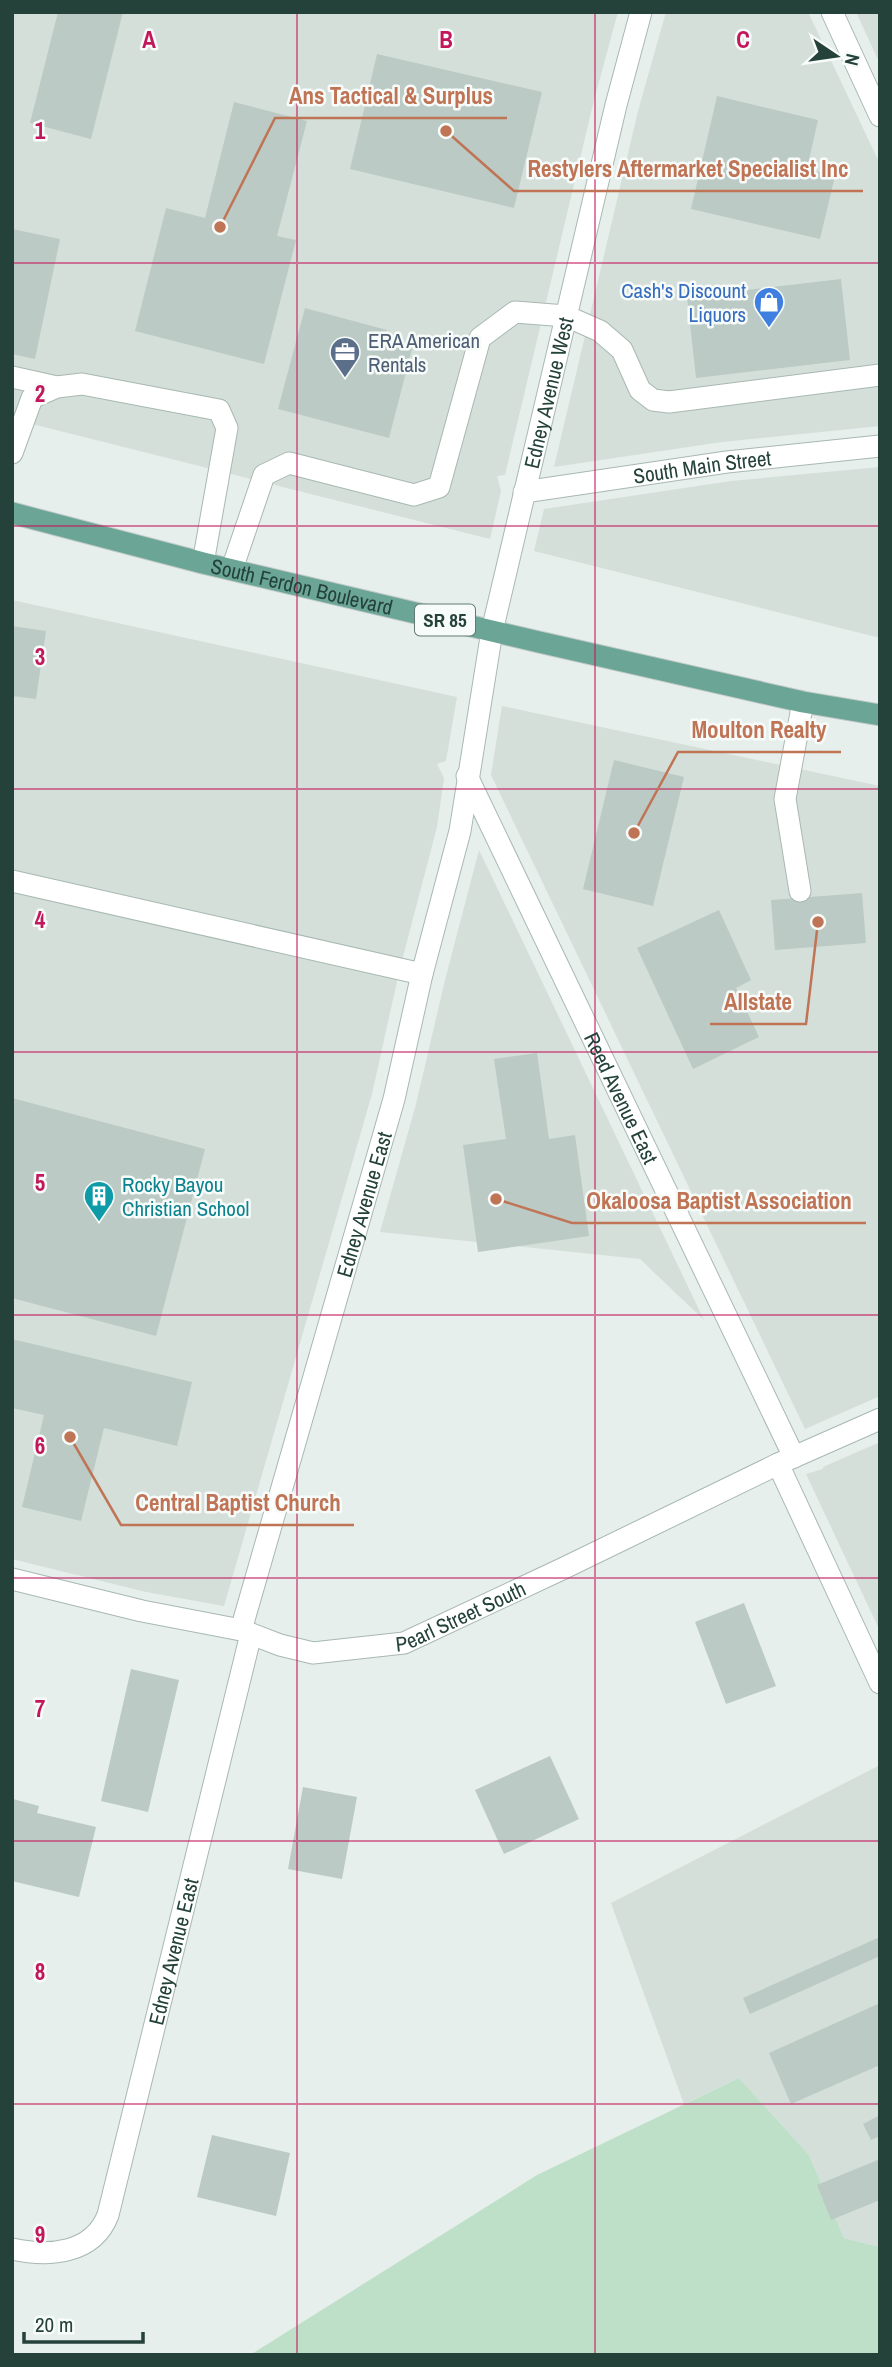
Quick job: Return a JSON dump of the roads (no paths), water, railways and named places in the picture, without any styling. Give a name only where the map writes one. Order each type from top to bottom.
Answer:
[{"type":"main road","name":"South Ferdon Boulevard","points":[[12,513],[203,563],[492,631],[803,702],[880,715]]},
{"type":"street","name":"Edney Avenue West","points":[[467,776],[492,631],[616,105],[641,12]]},
{"type":"street","points":[[832,12],[880,116]]},
{"type":"street","points":[[232,569],[264,475],[289,463],[414,495],[439,487],[480,338],[515,312],[566,316],[600,331],[622,349],[640,390],[653,400],[669,402],[880,375]]},
{"type":"street","points":[[12,377],[57,387]]},
{"type":"street","points":[[12,453],[32,398],[57,387],[82,384],[219,410],[227,428],[203,563]]},
{"type":"street","name":"South Main Street","points":[[524,492],[727,462],[880,446]]},
{"type":"street","points":[[800,891],[785,799],[803,702]]},
{"type":"street","name":"Edney Avenue East","points":[[12,2249],[44,2253],[68,2250],[87,2242],[103,2227],[108,2215],[246,1632],[394,1099],[422,974],[460,831],[467,776]]},
{"type":"street","name":"Reed Avenue East","points":[[467,776],[786,1460],[880,1683]]},
{"type":"street","points":[[12,881],[422,974]]},
{"type":"street","name":"Pearl Street South","points":[[12,1579],[142,1611],[246,1632],[280,1645],[313,1653],[404,1643],[786,1460],[880,1419]]},
{"type":"place","name":"Restylers Aftermarket Specialist Inc","points":[[446,131]]},
{"type":"place","name":"Ans Tactical & Surplus","points":[[220,227]]},
{"type":"place","name":"Cash's Discount Liquors","points":[[769,329]]},
{"type":"place","name":"ERA American Rentals","points":[[345,379]]},
{"type":"place","name":"Moulton Realty","points":[[634,833]]},
{"type":"place","name":"Allstate","points":[[818,922]]},
{"type":"place","name":"Okaloosa Baptist Association","points":[[496,1199]]},
{"type":"place","name":"Rocky Bayou Christian School","points":[[99,1223]]},
{"type":"place","name":"Central Baptist Church","points":[[70,1437]]}]
